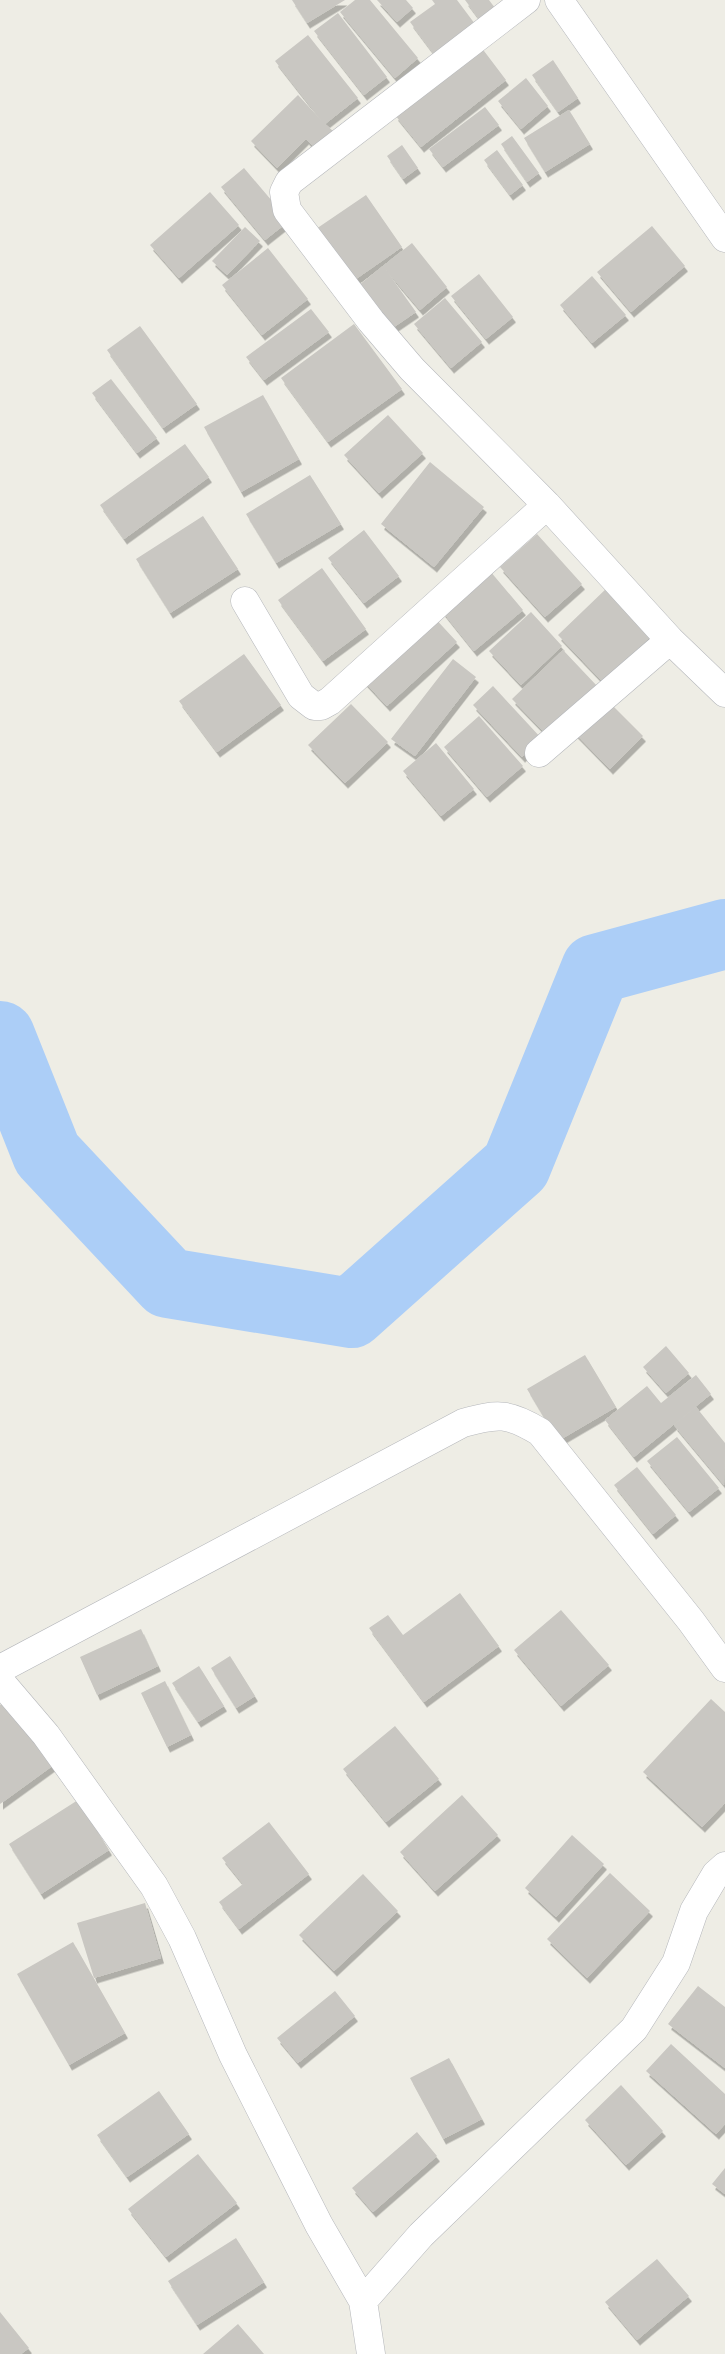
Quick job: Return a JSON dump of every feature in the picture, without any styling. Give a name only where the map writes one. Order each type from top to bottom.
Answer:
[{"type":"street","points":[[526,0],[294,177],[285,186],[284,198],[287,210],[371,321],[454,412],[547,505],[670,640],[725,693]]},
{"type":"street","points":[[559,0],[725,238]]},
{"type":"street","points":[[245,601],[301,696],[314,706],[321,706],[330,701],[547,505]]},
{"type":"street","points":[[538,753],[670,640]]},
{"type":"street","points":[[0,1669],[464,1423],[501,1414],[520,1420],[540,1432],[684,1613],[725,1668]]},
{"type":"street","points":[[0,1681],[46,1735],[154,1886],[182,1938],[251,2091],[318,2225],[363,2301],[371,2354]]},
{"type":"street","points":[[363,2301],[422,2235],[634,2029],[676,1963],[694,1911],[716,1874],[725,1866]]},
{"type":"building","points":[[292,0],[345,0],[307,23]]},
{"type":"building","points":[[355,0],[370,0],[418,58],[395,78],[340,12]]},
{"type":"building","points":[[377,0],[406,0],[413,8],[397,22]]},
{"type":"building","points":[[432,0],[457,0],[481,32],[440,62],[410,22],[435,4]]},
{"type":"building","points":[[465,0],[489,0],[495,8],[480,20]]},
{"type":"building","points":[[338,13],[387,77],[364,95],[314,31]]},
{"type":"building","points":[[308,35],[358,98],[325,124],[333,131],[316,149],[306,139],[277,168],[251,141],[298,95],[322,121],[275,61]]},
{"type":"building","points":[[481,47],[506,80],[421,147],[395,115]]},
{"type":"building","points":[[553,60],[578,98],[558,112],[532,75]]},
{"type":"building","points":[[526,78],[548,106],[521,129],[498,101]]},
{"type":"building","points":[[485,107],[499,125],[443,167],[429,149]]},
{"type":"building","points":[[569,110],[590,144],[545,172],[524,138]]},
{"type":"building","points":[[512,136],[539,173],[527,182],[501,144]]},
{"type":"building","points":[[402,145],[418,168],[403,179],[387,156]]},
{"type":"building","points":[[497,150],[523,185],[510,195],[484,160]]},
{"type":"building","points":[[244,168],[289,221],[265,240],[221,187]]},
{"type":"building","points":[[210,192],[239,225],[179,278],[150,245]]},
{"type":"building","points":[[366,195],[402,247],[353,281],[316,229]]},
{"type":"building","points":[[652,226],[685,266],[631,312],[597,272]]},
{"type":"building","points":[[245,227],[260,241],[227,275],[212,261]]},
{"type":"building","points":[[412,243],[447,287],[420,310],[386,270],[416,312],[391,329],[359,285]]},
{"type":"building","points":[[268,248],[308,299],[262,335],[222,285]]},
{"type":"building","points":[[479,274],[513,317],[486,339],[451,296]]},
{"type":"building","points":[[592,276],[626,315],[592,343],[560,305]]},
{"type":"building","points":[[445,298],[482,342],[451,368],[414,324]]},
{"type":"building","points":[[311,309],[329,332],[264,380],[246,357]]},
{"type":"building","points":[[354,324],[402,389],[328,442],[281,378]]},
{"type":"building","points":[[140,326],[197,404],[163,428],[107,350]]},
{"type":"building","points":[[111,379],[157,438],[137,453],[92,393]]},
{"type":"building","points":[[263,395],[299,459],[241,492],[204,427]]},
{"type":"building","points":[[388,415],[423,453],[379,493],[344,455]]},
{"type":"building","points":[[185,444],[209,477],[124,539],[100,505]]},
{"type":"building","points":[[430,462],[484,507],[434,567],[381,524]]},
{"type":"building","points":[[310,475],[341,524],[276,563],[246,514]]},
{"type":"building","points":[[203,516],[238,569],[170,613],[136,559]]},
{"type":"building","points":[[364,530],[399,576],[364,603],[328,558]]},
{"type":"building","points":[[537,534],[582,584],[545,617],[500,567]]},
{"type":"building","points":[[322,568],[366,629],[323,661],[278,600]]},
{"type":"building","points":[[490,571],[523,610],[474,651],[442,611]]},
{"type":"building","points":[[609,586],[654,633],[603,682],[558,635]]},
{"type":"building","points":[[531,612],[562,646],[521,685],[489,651]]},
{"type":"building","points":[[431,614],[457,642],[387,706],[361,678]]},
{"type":"building","points":[[563,650],[598,687],[548,736],[512,699]]},
{"type":"building","points":[[244,654],[281,705],[217,752],[179,701]]},
{"type":"building","points":[[453,659],[476,677],[415,756],[391,739]]},
{"type":"building","points":[[493,686],[542,739],[522,757],[473,705]]},
{"type":"building","points":[[607,700],[643,736],[610,769],[574,732]]},
{"type":"building","points":[[351,704],[388,742],[345,783],[308,745]]},
{"type":"building","points":[[479,716],[523,766],[487,797],[444,747]]},
{"type":"building","points":[[436,743],[474,789],[441,816],[403,771]]},
{"type":"building","points":[[666,1346],[689,1373],[666,1393],[643,1367]]},
{"type":"building","points":[[585,1355],[616,1407],[558,1441],[527,1389]]},
{"type":"building","points":[[696,1375],[711,1394],[634,1457],[605,1420],[647,1386],[661,1403]]},
{"type":"building","points":[[696,1407],[725,1443],[724,1485],[674,1425]]},
{"type":"building","points":[[677,1437],[719,1488],[689,1512],[647,1461]]},
{"type":"building","points":[[637,1467],[676,1515],[653,1534],[614,1485]]},
{"type":"building","points":[[460,1593],[499,1646],[424,1702],[369,1628],[388,1615],[403,1635]]},
{"type":"building","points":[[561,1610],[609,1665],[561,1706],[514,1650]]},
{"type":"building","points":[[141,1629],[158,1666],[97,1695],[80,1657]]},
{"type":"building","points":[[230,1656],[255,1696],[236,1708],[211,1668]]},
{"type":"building","points":[[199,1666],[224,1706],[198,1722],[172,1683]]},
{"type":"building","points":[[165,1681],[191,1735],[167,1747],[141,1693]]},
{"type":"building","points":[[8,1699],[55,1764],[0,1804],[0,1705]]},
{"type":"building","points":[[711,1699],[725,1712],[725,1803],[702,1827],[643,1772]]},
{"type":"building","points":[[395,1726],[439,1779],[386,1822],[343,1769]]},
{"type":"building","points":[[462,1795],[498,1835],[435,1891],[400,1852]]},
{"type":"building","points":[[78,1800],[109,1850],[41,1894],[9,1844]]},
{"type":"building","points":[[269,1822],[309,1874],[239,1929],[219,1902],[243,1884],[222,1858]]},
{"type":"building","points":[[572,1835],[604,1864],[556,1917],[525,1888]]},
{"type":"building","points":[[610,1873],[650,1911],[587,1978],[547,1939]]},
{"type":"building","points":[[363,1874],[398,1911],[334,1971],[299,1935]]},
{"type":"building","points":[[145,1903],[161,1958],[94,1978],[77,1923]]},
{"type":"building","points":[[73,1942],[125,2033],[69,2065],[17,1974]]},
{"type":"building","points":[[698,1986],[725,2007],[725,2068],[668,2024]]},
{"type":"building","points":[[335,1991],[355,2016],[298,2063],[277,2038]]},
{"type":"building","points":[[671,2044],[725,2094],[725,2124],[716,2134],[646,2071]]},
{"type":"building","points":[[449,2058],[482,2119],[443,2139],[410,2078]]},
{"type":"building","points":[[621,2085],[663,2131],[626,2165],[585,2120]]},
{"type":"building","points":[[159,2091],[189,2134],[127,2177],[97,2135]]},
{"type":"building","points":[[417,2132],[437,2156],[373,2212],[352,2188]]},
{"type":"building","points":[[198,2154],[237,2203],[166,2257],[128,2209]]},
{"type":"building","points":[[725,2168],[725,2194],[712,2184]]},
{"type":"building","points":[[236,2238],[264,2282],[197,2325],[168,2281]]},
{"type":"building","points":[[657,2259],[689,2296],[637,2340],[605,2302]]},
{"type":"building","points":[[0,2312],[29,2348],[21,2354],[0,2354]]},
{"type":"building","points":[[238,2324],[264,2354],[203,2354]]},
{"type":"waterway","points":[[0,1036],[47,1154],[168,1283],[351,1313],[516,1166],[596,969],[725,934]]}]
